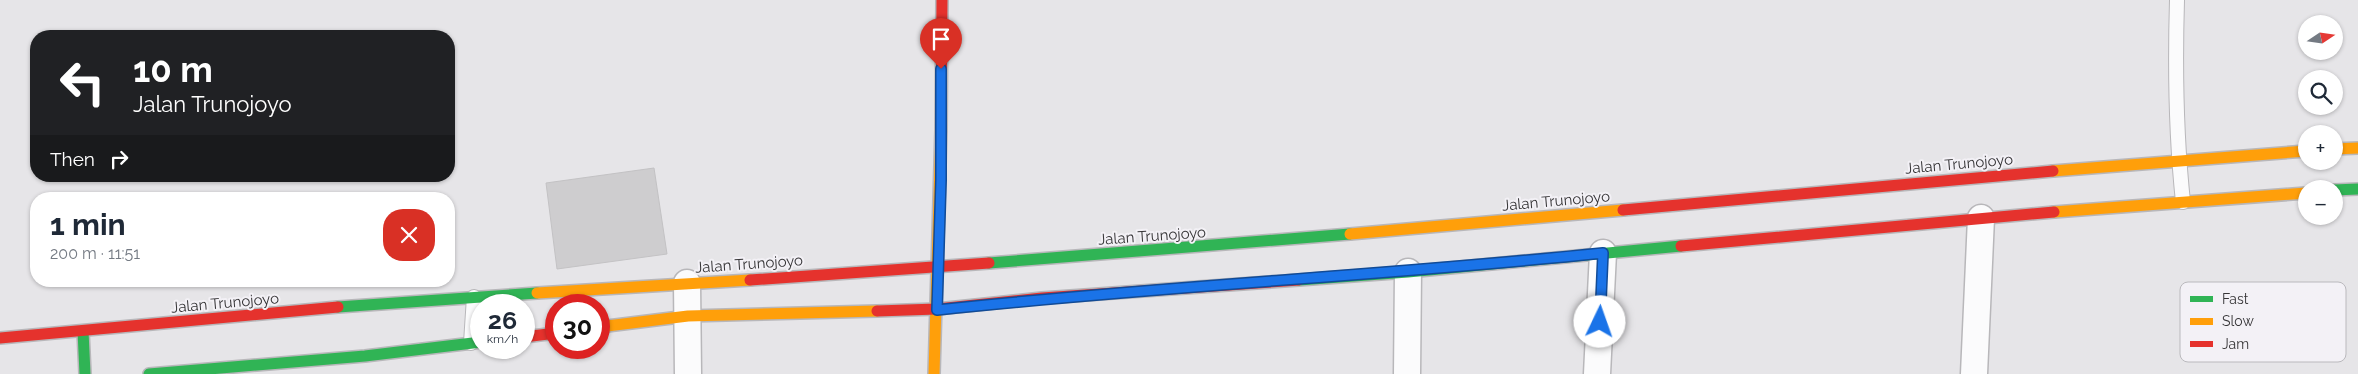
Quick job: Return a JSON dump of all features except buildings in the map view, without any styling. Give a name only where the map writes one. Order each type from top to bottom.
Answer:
[{"type":"main road","points":[[934,374],[941,180],[942,0]]},
{"type":"main road","points":[[2343,149],[2358,148]]},
{"type":"main road","name":"Jalan Trunojoyo","points":[[507,294],[1238,244],[2179,160],[2298,152]]},
{"type":"main road","points":[[2343,189],[2358,188]]},
{"type":"main road","points":[[610,327],[688,316],[937,310],[1042,298],[1408,272],[1981,218],[2298,193]]},
{"type":"main road","name":"Jalan Trunojoyo","points":[[0,338],[470,296]]},
{"type":"main road","points":[[83,331],[85,374]]},
{"type":"main road","points":[[149,374],[364,356],[470,344]]},
{"type":"street","points":[[1974,374],[1981,218]]},
{"type":"street","points":[[1597,374],[1603,253]]},
{"type":"street","points":[[1407,374],[1408,272]]},
{"type":"street","points":[[687,283],[688,374]]},
{"type":"lane","points":[[2177,0],[2176,52],[2179,160],[2183,202]]},
{"type":"traffic: fast","points":[[2343,190],[2358,189]]},
{"type":"traffic: fast","points":[[989,263],[1350,234]]},
{"type":"traffic: fast","points":[[1299,280],[1408,272],[1681,246]]},
{"type":"traffic: fast","points":[[338,307],[537,293]]},
{"type":"traffic: fast","points":[[83,331],[85,374]]},
{"type":"traffic: fast","points":[[149,374],[365,356],[470,343]]},
{"type":"traffic: slow","points":[[934,374],[941,130]]},
{"type":"traffic: slow","points":[[2343,149],[2358,148]]},
{"type":"traffic: slow","points":[[2053,171],[2298,152]]},
{"type":"traffic: slow","points":[[2054,212],[2298,194]]},
{"type":"traffic: slow","points":[[1350,234],[1623,210]]},
{"type":"traffic: slow","points":[[537,293],[750,280]]},
{"type":"traffic: slow","points":[[610,326],[688,316],[877,311]]},
{"type":"traffic: jam","points":[[941,130],[942,0]]},
{"type":"traffic: jam","points":[[1623,210],[2053,171]]},
{"type":"traffic: jam","points":[[1681,246],[2054,212]]},
{"type":"traffic: jam","points":[[750,280],[989,263]]},
{"type":"traffic: jam","points":[[877,311],[937,309],[1042,298],[1299,280]]},
{"type":"traffic: jam","points":[[0,338],[338,307]]},
{"type":"traffic: jam","points":[[535,336],[545,334]]},
{"type":"route","points":[[941,69],[941,180],[937,310],[1042,298],[1408,272],[1603,253],[1600,322]]}]
